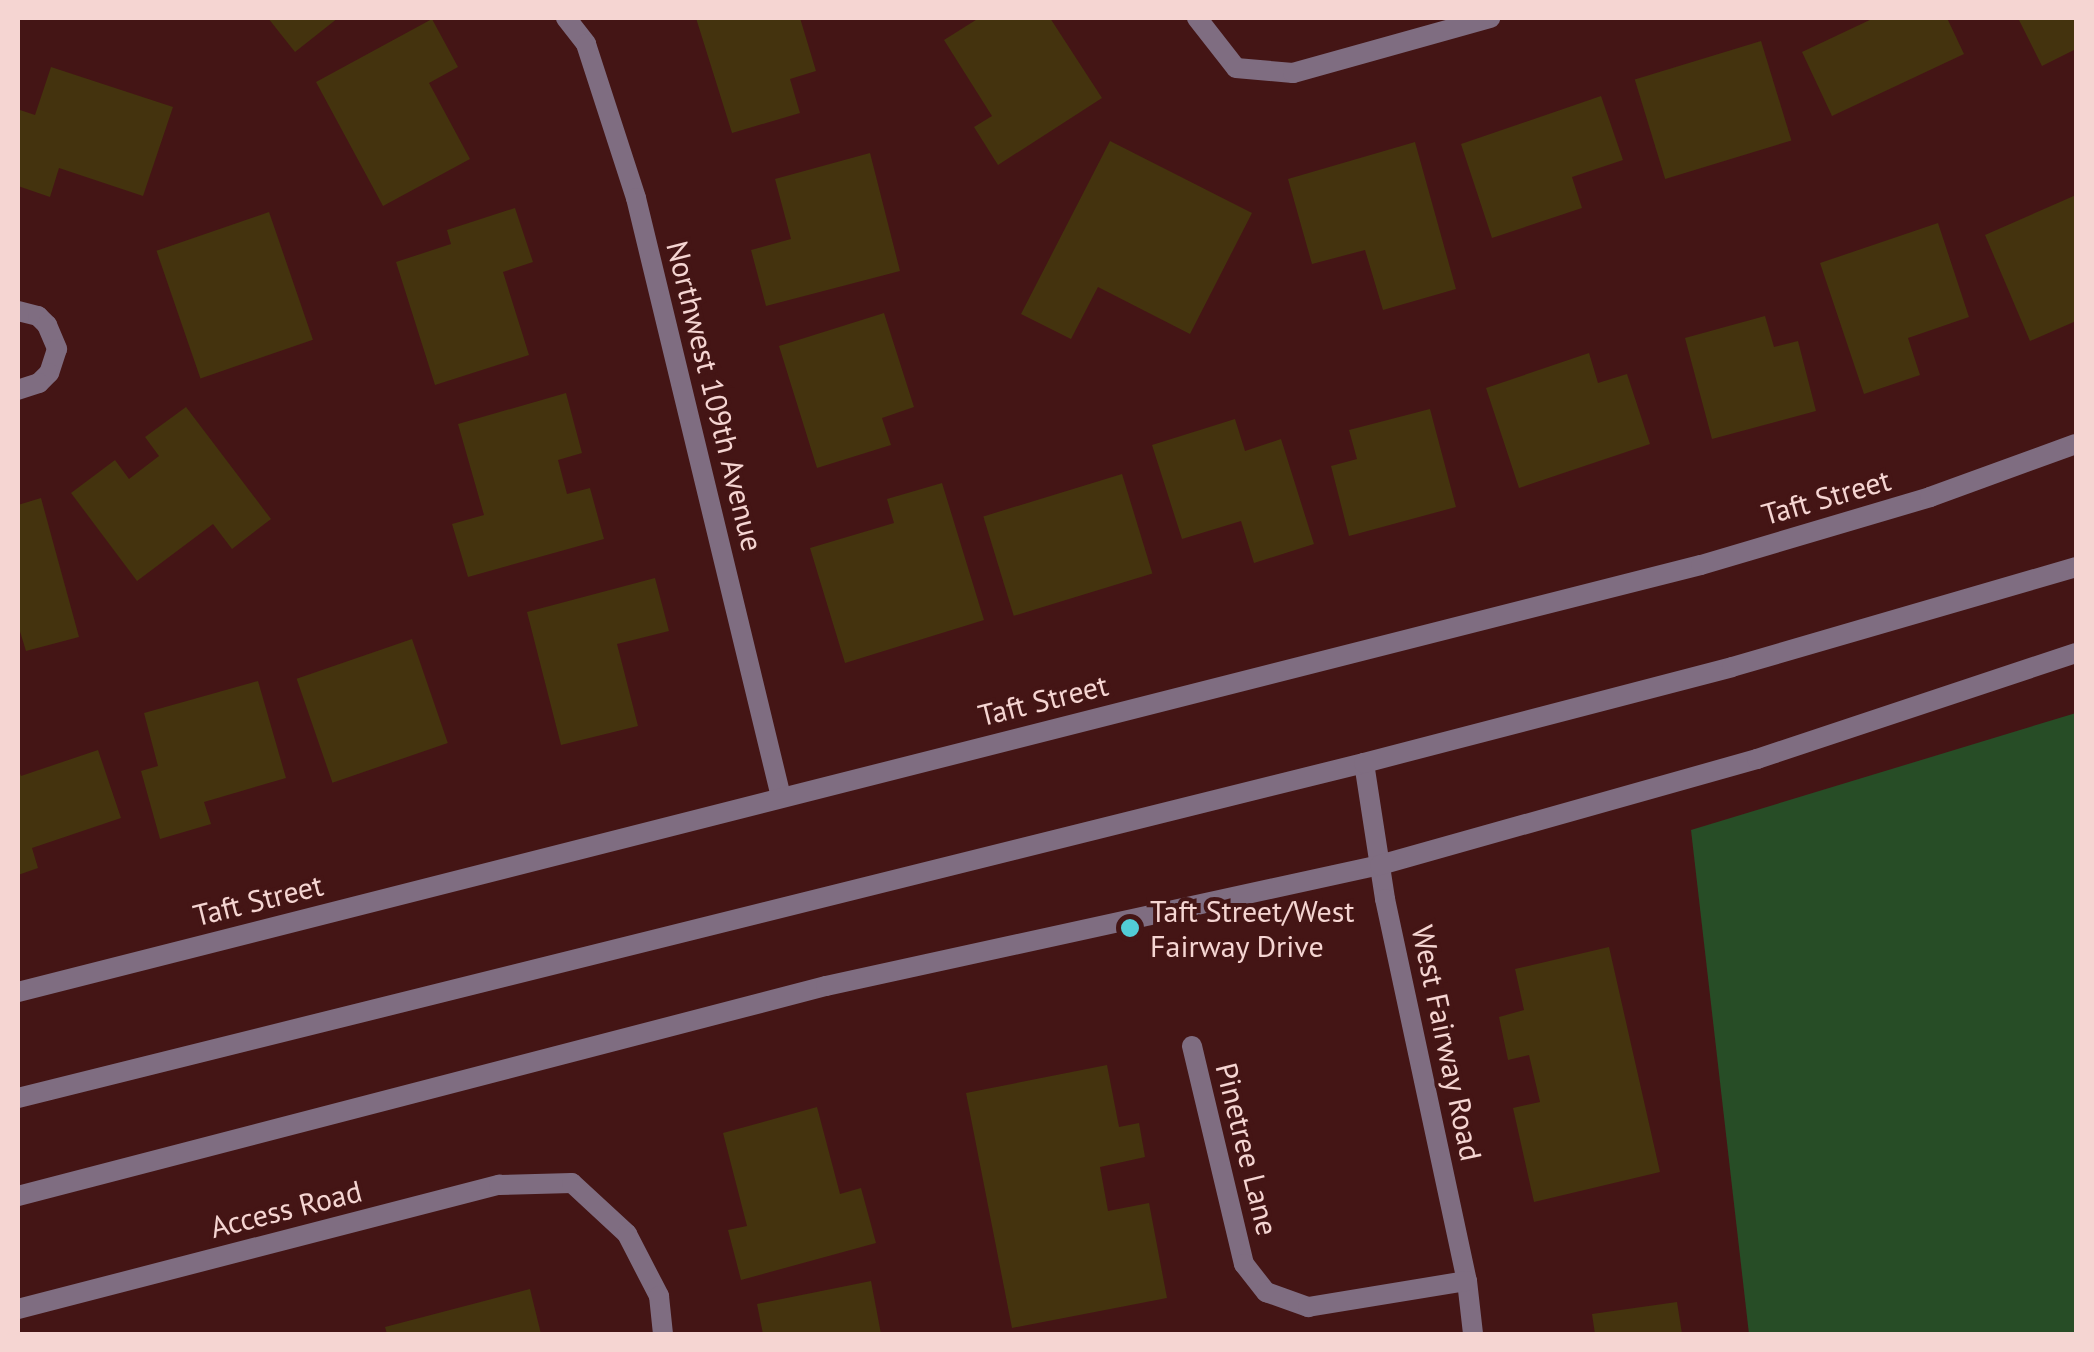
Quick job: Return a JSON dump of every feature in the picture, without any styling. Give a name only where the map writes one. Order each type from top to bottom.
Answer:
[{"type":"street","name":"Northwest 109th Avenue","points":[[566,18],[586,44],[636,198],[781,797]]},
{"type":"street","points":[[1197,18],[1236,68],[1293,73],[1490,18]]},
{"type":"street","points":[[18,311],[38,316],[47,325],[56,349],[49,373],[40,383],[18,390]]},
{"type":"street","name":"Taft Street","points":[[18,992],[1700,565],[1930,498],[2076,444]]},
{"type":"street","points":[[18,1098],[1364,763],[1732,667],[2076,567]]},
{"type":"street","points":[[18,1196],[826,986],[1380,864],[1757,759],[2076,652]]},
{"type":"street","name":"West Fairway Road","points":[[1364,763],[1380,864],[1467,1281],[1474,1334]]},
{"type":"street","name":"Pinetree Lane","points":[[1192,1046],[1244,1264],[1266,1292],[1308,1307],[1467,1281]]},
{"type":"street","name":"Access Road","points":[[18,1309],[499,1186],[572,1183],[627,1234],[659,1296],[662,1334]]},
{"type":"green space","points":[[2076,713],[2076,1334],[1749,1334],[1691,830]]},
{"type":"building","points":[[268,18],[338,18],[295,52]]},
{"type":"building","points":[[696,18],[800,18],[816,71],[790,79],[800,113],[732,133]]},
{"type":"building","points":[[979,18],[1050,18],[1102,98],[998,165],[974,127],[992,116],[944,40]]},
{"type":"building","points":[[1874,18],[1947,18],[1964,54],[1832,116],[1802,52]]},
{"type":"building","points":[[2018,18],[2074,18],[2076,49],[2042,66]]},
{"type":"building","points":[[432,19],[458,67],[429,83],[470,159],[383,206],[316,82]]},
{"type":"building","points":[[1761,41],[1791,140],[1665,179],[1635,80]]},
{"type":"building","points":[[51,67],[173,107],[143,196],[59,168],[50,197],[18,186],[20,110],[35,115]]},
{"type":"building","points":[[1601,96],[1623,160],[1572,177],[1582,208],[1492,238],[1461,144]]},
{"type":"building","points":[[1110,141],[1252,213],[1190,334],[1098,287],[1071,339],[1021,314]]},
{"type":"building","points":[[1415,142],[1456,289],[1383,310],[1365,250],[1312,264],[1288,179]]},
{"type":"building","points":[[870,153],[900,271],[766,306],[751,250],[791,239],[775,179]]},
{"type":"building","points":[[2076,195],[2076,321],[2030,341],[1985,235]]},
{"type":"building","points":[[515,208],[533,262],[503,272],[529,355],[435,385],[396,262],[451,244],[447,230]]},
{"type":"building","points":[[269,212],[313,340],[200,378],[156,251]]},
{"type":"building","points":[[1938,223],[1969,317],[1908,338],[1920,375],[1864,394],[1820,263]]},
{"type":"building","points":[[884,313],[914,407],[882,418],[891,445],[817,468],[779,346]]},
{"type":"building","points":[[1765,316],[1774,347],[1798,341],[1816,411],[1712,439],[1685,338]]},
{"type":"building","points":[[1589,353],[1598,383],[1627,374],[1650,444],[1519,488],[1486,388]]},
{"type":"building","points":[[566,393],[582,453],[558,460],[567,494],[590,488],[604,539],[468,577],[452,524],[484,515],[458,424]]},
{"type":"building","points":[[186,407],[271,519],[232,549],[213,524],[137,581],[71,493],[115,460],[129,479],[159,456],[145,437]]},
{"type":"building","points":[[1430,409],[1456,507],[1349,536],[1331,466],[1357,459],[1349,430]]},
{"type":"building","points":[[1235,419],[1245,451],[1281,439],[1314,544],[1254,563],[1241,521],[1182,539],[1152,445]]},
{"type":"building","points":[[1122,474],[1152,573],[1014,616],[983,516]]},
{"type":"building","points":[[942,483],[984,620],[845,663],[810,548],[894,523],[887,499]]},
{"type":"building","points":[[41,498],[79,637],[26,651],[18,625],[18,505]]},
{"type":"building","points":[[655,578],[669,631],[617,644],[638,726],[561,745],[527,612]]},
{"type":"building","points":[[412,639],[448,743],[332,783],[297,679]]},
{"type":"building","points":[[258,681],[286,778],[204,802],[211,824],[160,839],[141,771],[158,766],[144,713]]},
{"type":"building","points":[[98,750],[121,818],[32,848],[38,868],[18,875],[18,769],[21,776]]},
{"type":"building","points":[[1609,947],[1660,1172],[1534,1202],[1513,1108],[1540,1102],[1529,1055],[1508,1060],[1499,1017],[1524,1010],[1515,969]]},
{"type":"building","points":[[1107,1065],[1119,1127],[1139,1123],[1145,1157],[1100,1167],[1108,1211],[1149,1203],[1167,1298],[1012,1328],[966,1093]]},
{"type":"building","points":[[817,1107],[840,1194],[861,1188],[876,1243],[741,1280],[728,1230],[747,1226],[723,1133]]},
{"type":"building","points":[[871,1281],[881,1334],[763,1334],[757,1304]]},
{"type":"building","points":[[530,1289],[541,1334],[387,1334],[385,1327]]},
{"type":"building","points":[[1677,1302],[1682,1334],[1595,1334],[1592,1314]]},
{"type":"place","name":"Taft Street/West Fairway Drive","points":[[1130,928]]}]
